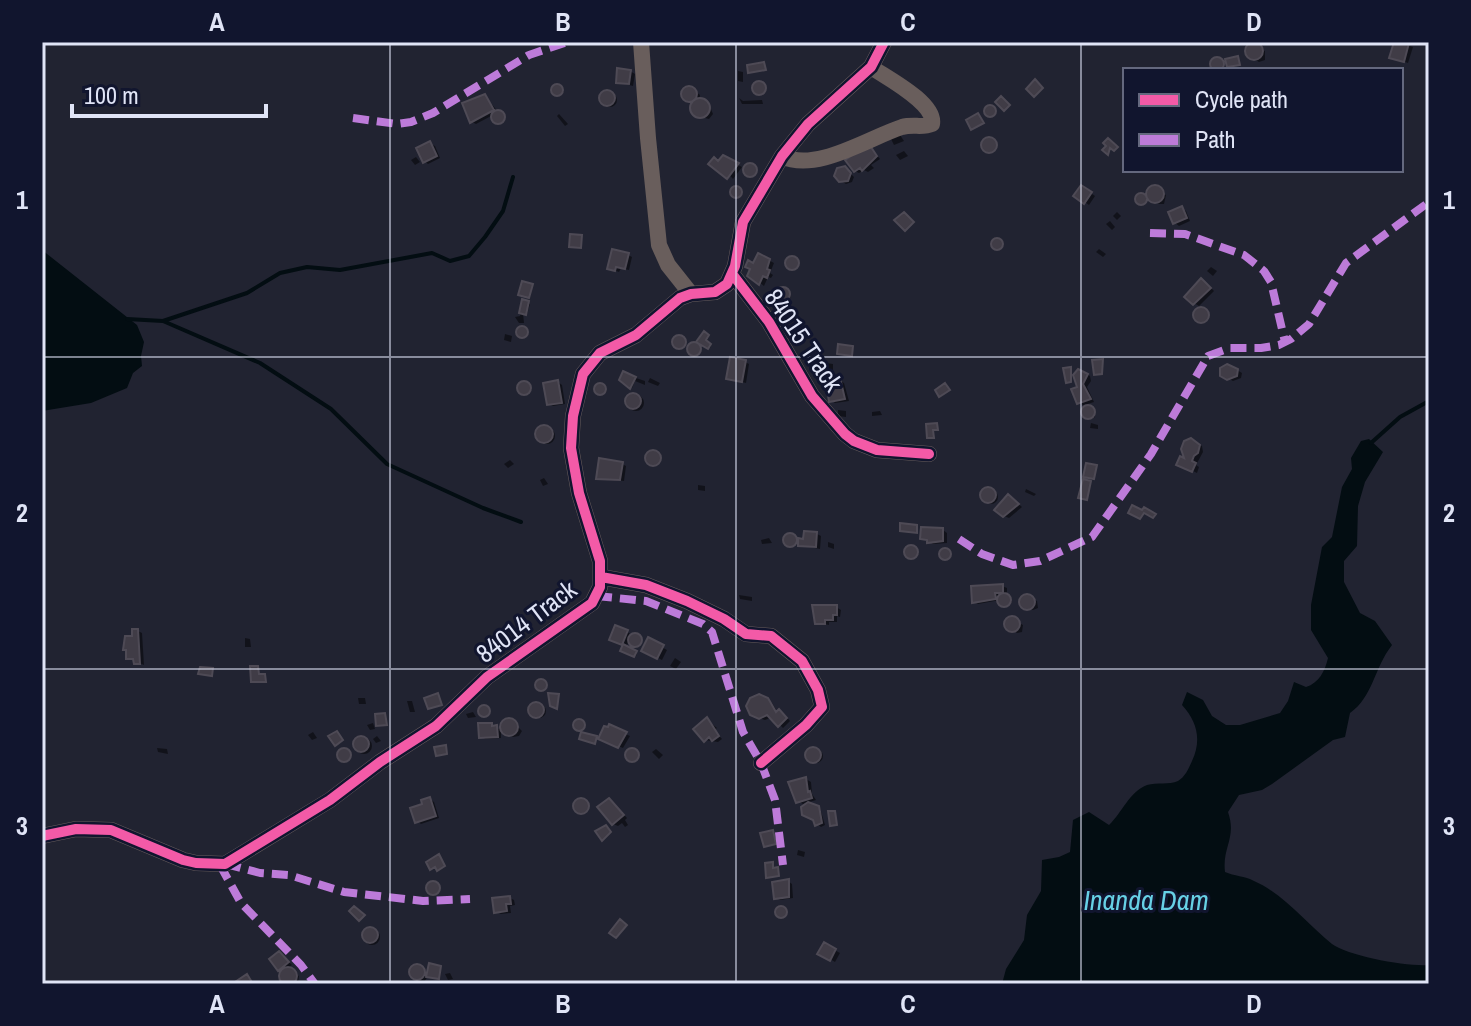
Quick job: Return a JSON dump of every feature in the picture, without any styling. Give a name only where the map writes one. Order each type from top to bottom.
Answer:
[{"type":"street","points":[[641,42],[659,245],[668,265],[691,294]]},
{"type":"street","points":[[733,275],[743,222],[782,156],[808,124],[871,67],[884,42]]},
{"type":"street","points":[[782,156],[792,161],[821,158],[906,125],[926,127],[932,124],[934,117],[923,102],[871,67]]},
{"type":"street","name":"84014 Track","points":[[42,836],[76,829],[111,830],[183,860],[209,865],[225,864],[330,800],[373,767],[436,726],[487,677],[581,613],[596,596],[601,577],[600,561],[573,470],[571,431],[583,374],[600,353],[636,335],[680,298],[715,292],[727,284],[733,275]]},
{"type":"street","name":"84015 Track","points":[[733,275],[769,322],[812,396],[845,434],[877,450],[929,454]]},
{"type":"street","points":[[601,577],[646,585],[724,619],[746,634],[771,636],[802,661],[818,690],[822,707],[806,725],[761,763]]},
{"type":"water","points":[[42,250],[137,325],[144,342],[142,366],[133,373],[127,388],[91,403],[42,411]]},
{"type":"water","name":"Inanda Dam","points":[[1369,439],[1383,452],[1365,482],[1358,506],[1357,546],[1344,561],[1344,582],[1360,613],[1375,621],[1392,645],[1369,691],[1350,713],[1345,737],[1333,740],[1262,790],[1239,795],[1228,812],[1231,829],[1225,872],[1251,879],[1265,887],[1340,948],[1379,960],[1429,965],[1429,984],[1002,984],[1006,969],[1024,940],[1027,915],[1041,891],[1042,860],[1070,852],[1073,820],[1089,812],[1109,825],[1141,788],[1171,783],[1183,777],[1197,746],[1194,724],[1182,705],[1187,692],[1203,700],[1212,716],[1226,725],[1240,725],[1280,713],[1294,682],[1306,687],[1321,676],[1328,658],[1311,630],[1311,605],[1322,547],[1332,537],[1342,487],[1352,469],[1351,458],[1361,441]]},
{"type":"building","points":[[1254,42],[1263,51],[1254,60],[1245,51]]},
{"type":"building","points":[[1394,42],[1409,43],[1404,62],[1389,58]]},
{"type":"building","points":[[1238,56],[1240,65],[1227,67],[1225,59]]},
{"type":"building","points":[[1212,59],[1222,59],[1222,68],[1212,68]]},
{"type":"building","points":[[764,62],[766,70],[748,73],[747,65]]},
{"type":"building","points":[[617,68],[631,70],[629,84],[616,83]]},
{"type":"building","points":[[1035,79],[1043,88],[1034,97],[1026,89]]},
{"type":"building","points":[[759,81],[766,88],[759,95],[752,88]]},
{"type":"building","points":[[557,84],[563,90],[557,96],[551,90]]},
{"type":"building","points":[[689,86],[695,88],[695,100],[689,102],[683,100],[681,94],[683,88]]},
{"type":"building","points":[[607,90],[613,92],[613,104],[607,106],[601,104],[599,98],[601,92]]},
{"type":"building","points":[[485,94],[494,110],[470,123],[462,103]]},
{"type":"building","points":[[1001,96],[1010,105],[1004,111],[995,102]]},
{"type":"building","points":[[700,98],[707,101],[710,108],[707,115],[700,118],[693,115],[690,108],[693,101]]},
{"type":"building","points":[[990,105],[996,111],[990,117],[984,111]]},
{"type":"building","points":[[498,110],[505,117],[498,124],[491,117]]},
{"type":"building","points":[[978,113],[984,123],[971,130],[966,120]]},
{"type":"building","points":[[989,137],[997,145],[989,153],[981,145]]},
{"type":"building","points":[[1108,138],[1118,147],[1114,151],[1110,148],[1108,155],[1102,150]]},
{"type":"building","points":[[430,141],[437,156],[423,163],[416,148]]},
{"type":"building","points":[[869,144],[877,156],[862,171],[860,168],[854,172],[845,160]]},
{"type":"building","points":[[723,155],[739,163],[727,179],[708,164],[714,157],[718,161]]},
{"type":"building","points":[[750,163],[757,170],[750,177],[743,170]]},
{"type":"building","points":[[845,166],[851,173],[848,181],[839,182],[834,176],[837,168]]},
{"type":"building","points":[[1081,185],[1092,192],[1084,204],[1073,196]]},
{"type":"building","points":[[1155,185],[1164,194],[1155,203],[1146,194]]},
{"type":"building","points":[[736,186],[742,192],[736,198],[730,192]]},
{"type":"building","points":[[1141,193],[1147,199],[1141,205],[1135,199]]},
{"type":"building","points":[[1182,206],[1187,218],[1173,224],[1168,212]]},
{"type":"building","points":[[904,212],[914,222],[905,231],[894,220]]},
{"type":"building","points":[[570,234],[582,235],[581,248],[569,247]]},
{"type":"building","points":[[997,238],[1003,244],[997,250],[991,244]]},
{"type":"building","points":[[612,249],[629,253],[625,269],[607,269]]},
{"type":"building","points":[[758,253],[770,259],[767,278],[763,276],[759,285],[747,276],[750,269],[745,267],[748,260],[753,263]]},
{"type":"building","points":[[792,256],[799,263],[792,270],[785,263]]},
{"type":"building","points":[[1201,278],[1211,288],[1193,305],[1184,297]]},
{"type":"building","points":[[522,281],[533,284],[529,298],[518,295]]},
{"type":"building","points":[[783,287],[790,294],[783,301],[776,294]]},
{"type":"building","points":[[522,299],[529,301],[526,315],[519,313]]},
{"type":"building","points":[[1201,307],[1209,315],[1201,323],[1193,315]]},
{"type":"building","points":[[522,326],[528,332],[522,338],[516,332]]},
{"type":"building","points":[[704,331],[709,335],[706,340],[711,344],[708,349],[696,342]]},
{"type":"building","points":[[679,335],[686,342],[679,349],[672,342]]},
{"type":"building","points":[[694,342],[701,349],[694,356],[687,349]]},
{"type":"building","points":[[838,344],[853,346],[852,356],[837,354]]},
{"type":"building","points":[[730,357],[746,360],[742,382],[726,379]]},
{"type":"building","points":[[1103,359],[1102,374],[1094,375],[1092,360]]},
{"type":"building","points":[[1227,364],[1238,369],[1237,376],[1227,380],[1220,376],[1220,368]]},
{"type":"building","points":[[1071,367],[1071,382],[1066,383],[1063,368]]},
{"type":"building","points":[[1078,369],[1088,374],[1083,384],[1091,399],[1077,404],[1071,389],[1077,387],[1073,375]]},
{"type":"building","points":[[623,371],[636,377],[630,389],[619,380]]},
{"type":"building","points":[[840,378],[845,399],[829,402],[826,380]]},
{"type":"building","points":[[558,380],[562,403],[547,405],[543,383]]},
{"type":"building","points":[[524,381],[531,388],[524,395],[517,388]]},
{"type":"building","points":[[945,383],[950,390],[939,397],[935,390]]},
{"type":"building","points":[[595,384],[605,384],[605,394],[595,394]]},
{"type":"building","points":[[630,393],[636,393],[641,401],[639,407],[630,409],[625,404],[625,398]]},
{"type":"building","points":[[1088,405],[1095,412],[1088,419],[1081,412]]},
{"type":"building","points":[[937,423],[938,430],[933,430],[934,438],[927,438],[926,424]]},
{"type":"building","points":[[544,425],[553,434],[544,443],[535,434]]},
{"type":"building","points":[[1191,438],[1200,445],[1192,461],[1196,463],[1192,472],[1176,465],[1180,456],[1184,458],[1181,449],[1184,441]]},
{"type":"building","points":[[653,450],[661,458],[653,466],[645,458]]},
{"type":"building","points":[[599,458],[623,462],[620,480],[596,479]]},
{"type":"building","points":[[1086,463],[1097,465],[1094,479],[1083,477]]},
{"type":"building","points":[[1083,479],[1091,481],[1087,500],[1078,498]]},
{"type":"building","points":[[988,487],[996,495],[988,503],[980,495]]},
{"type":"building","points":[[1008,494],[1019,504],[1003,517],[994,510]]},
{"type":"building","points":[[1132,505],[1156,514],[1153,518],[1144,513],[1140,519],[1128,513]]},
{"type":"building","points":[[900,523],[917,525],[917,533],[900,531]]},
{"type":"building","points":[[921,527],[943,528],[943,541],[927,543],[927,540],[920,539]]},
{"type":"building","points":[[804,531],[817,532],[816,547],[798,546],[798,538],[803,539]]},
{"type":"building","points":[[790,533],[797,540],[790,547],[783,540]]},
{"type":"building","points":[[911,545],[918,552],[911,559],[904,552]]},
{"type":"building","points":[[940,549],[950,549],[950,559],[940,559]]},
{"type":"building","points":[[1003,584],[1003,593],[995,593],[996,599],[972,603],[971,586]]},
{"type":"building","points":[[1004,593],[1011,600],[1004,607],[997,600]]},
{"type":"building","points":[[1027,594],[1035,602],[1027,610],[1019,602]]},
{"type":"building","points":[[812,605],[837,605],[837,615],[833,615],[833,620],[825,620],[825,624],[815,624]]},
{"type":"building","points":[[1012,616],[1018,618],[1018,630],[1012,632],[1006,630],[1004,624],[1006,618]]},
{"type":"building","points":[[615,625],[628,630],[622,645],[609,640]]},
{"type":"building","points":[[132,629],[138,629],[140,664],[126,659],[126,650],[123,650],[125,636],[132,636]]},
{"type":"building","points":[[635,633],[642,640],[635,647],[628,640]]},
{"type":"building","points":[[648,637],[664,645],[657,659],[641,651]]},
{"type":"building","points":[[623,644],[637,651],[634,657],[620,651]]},
{"type":"building","points":[[250,666],[258,666],[259,674],[265,674],[266,682],[251,682]]},
{"type":"building","points":[[200,667],[213,668],[212,676],[198,674]]},
{"type":"building","points":[[541,679],[547,685],[541,691],[535,685]]},
{"type":"building","points":[[438,693],[442,705],[428,709],[424,698]]},
{"type":"building","points":[[548,693],[559,694],[557,709],[550,706]]},
{"type":"building","points":[[759,694],[768,698],[776,712],[779,709],[787,718],[778,727],[767,715],[759,719],[750,715],[746,706],[750,698]]},
{"type":"building","points":[[536,702],[542,704],[542,716],[536,718],[530,716],[528,710],[530,704]]},
{"type":"building","points":[[484,705],[490,711],[484,717],[478,711]]},
{"type":"building","points":[[385,713],[387,725],[376,726],[375,714]]},
{"type":"building","points":[[707,717],[719,736],[712,741],[709,737],[704,742],[693,729]]},
{"type":"building","points":[[505,718],[513,718],[518,727],[516,734],[505,736],[500,731],[500,723]]},
{"type":"building","points":[[579,719],[585,725],[579,731],[573,725]]},
{"type":"building","points":[[478,723],[497,725],[498,737],[479,738]]},
{"type":"building","points":[[609,724],[627,732],[618,748],[598,739],[604,726],[608,727]]},
{"type":"building","points":[[337,731],[343,740],[335,746],[328,736]]},
{"type":"building","points":[[581,732],[597,736],[595,744],[579,739]]},
{"type":"building","points":[[358,736],[364,736],[369,744],[367,750],[358,752],[353,747],[353,741]]},
{"type":"building","points":[[446,745],[447,754],[436,756],[434,747]]},
{"type":"building","points":[[813,747],[819,749],[819,761],[813,763],[807,761],[805,755],[807,749]]},
{"type":"building","points":[[344,748],[351,755],[344,762],[337,755]]},
{"type":"building","points":[[632,748],[639,755],[632,762],[625,755]]},
{"type":"building","points":[[806,777],[812,798],[796,803],[788,782]]},
{"type":"building","points":[[430,797],[436,816],[415,823],[410,808]]},
{"type":"building","points":[[581,798],[589,806],[581,814],[573,806]]},
{"type":"building","points":[[609,798],[624,815],[612,825],[597,807]]},
{"type":"building","points":[[808,802],[819,806],[822,823],[815,826],[813,820],[802,815],[801,807]]},
{"type":"building","points":[[828,811],[835,811],[837,825],[830,826]]},
{"type":"building","points":[[606,825],[611,832],[602,841],[595,831]]},
{"type":"building","points":[[773,830],[776,844],[764,847],[760,833]]},
{"type":"building","points":[[439,854],[445,866],[437,871],[435,867],[430,870],[426,862]]},
{"type":"building","points":[[773,862],[773,868],[778,867],[779,876],[766,878],[765,863]]},
{"type":"building","points":[[789,879],[789,897],[774,899],[772,882]]},
{"type":"building","points":[[433,881],[440,888],[433,895],[426,888]]},
{"type":"building","points":[[510,896],[511,904],[506,904],[507,911],[494,913],[492,898]]},
{"type":"building","points":[[354,906],[365,915],[359,921],[349,911]]},
{"type":"building","points":[[781,906],[787,912],[781,918],[775,912]]},
{"type":"building","points":[[620,919],[627,925],[616,938],[609,933]]},
{"type":"building","points":[[367,927],[373,927],[378,935],[376,941],[367,943],[362,938],[362,932]]},
{"type":"building","points":[[824,942],[836,949],[830,961],[817,954]]},
{"type":"building","points":[[279,951],[289,962],[278,971],[269,959]]},
{"type":"building","points":[[429,963],[441,966],[439,979],[426,977]]},
{"type":"building","points":[[414,964],[420,964],[425,972],[423,978],[414,980],[409,975],[409,969]]},
{"type":"building","points":[[288,967],[297,976],[288,985],[279,976]]},
{"type":"building","points":[[247,974],[253,984],[232,984]]},
{"type":"waterway","points":[[163,321],[247,293],[280,273],[307,267],[340,270],[432,253],[450,261],[469,256],[503,211],[513,177]]},
{"type":"waterway","points":[[127,319],[163,321],[260,363],[331,409],[387,464],[521,522]]},
{"type":"waterway","points":[[1371,443],[1400,417],[1429,401]]},
{"type":"marked path","points":[[353,118],[397,124],[411,122],[433,113],[529,55],[567,42]]},
{"type":"marked path","points":[[959,539],[982,554],[1013,565],[1040,561],[1092,537],[1151,454],[1208,356],[1230,348],[1279,345],[1291,339],[1309,324],[1346,263],[1429,202]]},
{"type":"marked path","points":[[1150,233],[1185,234],[1244,255],[1264,271],[1271,282],[1285,342]]},
{"type":"marked path","points":[[596,596],[646,601],[703,624],[712,632],[743,732],[761,763],[775,800],[783,865]]},
{"type":"marked path","points":[[225,864],[260,873],[289,875],[344,892],[423,901],[470,899]]},
{"type":"marked path","points":[[220,865],[241,903],[301,965],[315,984]]},
{"type":"cycle path","points":[[42,836],[76,829],[111,830],[183,860],[225,864],[330,800],[380,762],[436,726],[487,677],[592,603],[600,587],[600,561],[579,493],[571,448],[573,416],[583,374],[600,353],[636,335],[680,298],[715,292],[727,284],[735,266],[743,222],[782,156],[808,124],[871,67],[884,42]]},
{"type":"cycle path","points":[[733,275],[769,322],[812,396],[845,434],[877,450],[929,454]]},
{"type":"cycle path","points":[[601,577],[646,585],[724,619],[746,634],[771,636],[802,661],[818,690],[822,707],[806,725],[761,763]]}]
